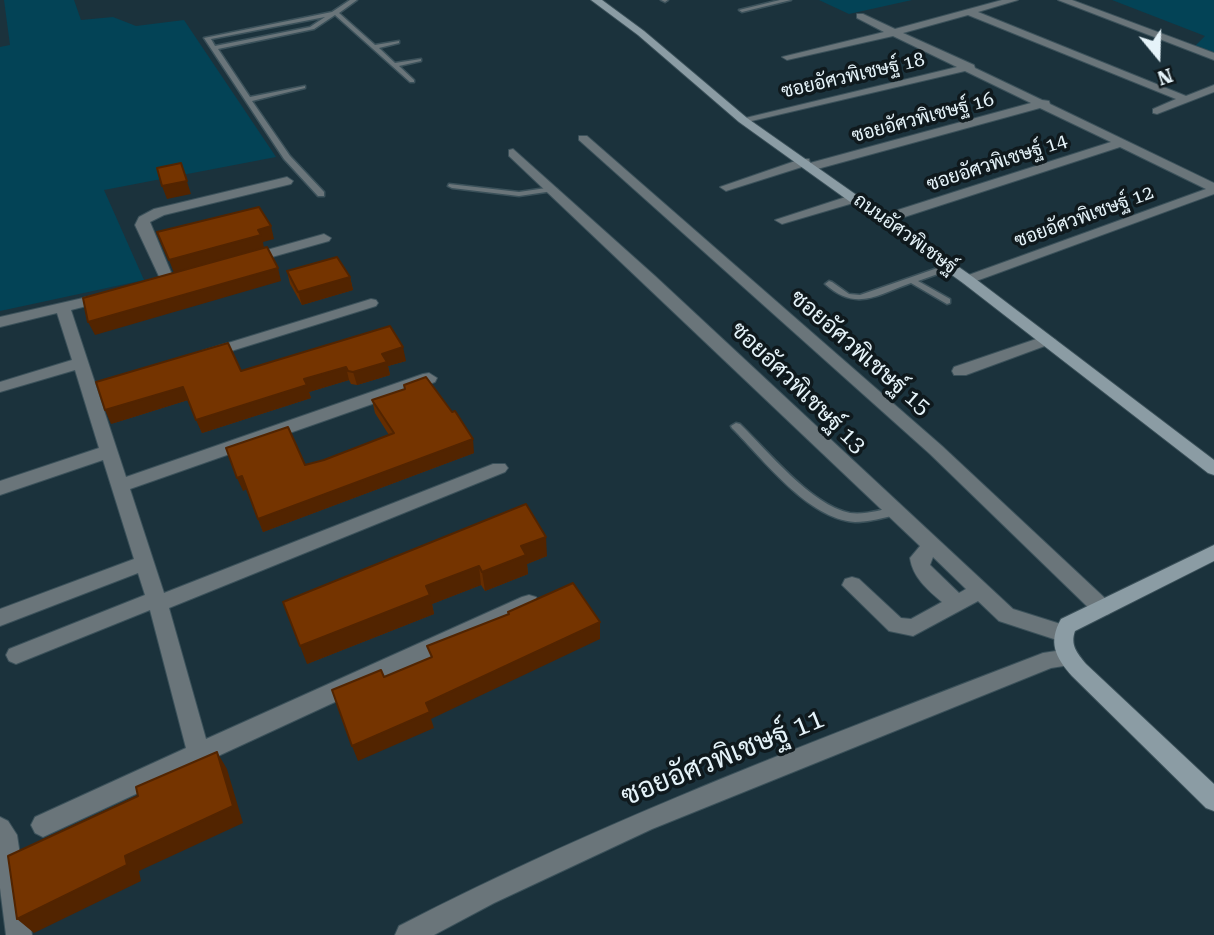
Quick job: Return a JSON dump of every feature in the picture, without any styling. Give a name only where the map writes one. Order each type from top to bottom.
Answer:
[{"type":"street","name":"ถนนอัศวพิเชษฐ์","points":[[596,0],[641,33],[743,120],[968,280],[1214,469]]},
{"type":"street","points":[[787,57],[896,32],[1013,0]]},
{"type":"street","points":[[1063,0],[1214,57]]},
{"type":"street","points":[[971,13],[1187,100]]},
{"type":"street","points":[[860,16],[1045,103],[1214,189]]},
{"type":"street","name":"ซอยอัศวพิเชษฐ์ 18","points":[[743,120],[970,67]]},
{"type":"street","points":[[1157,111],[1214,88]]},
{"type":"street","name":"ซอยอัศวพิเชษฐ์ 16","points":[[726,187],[1045,103]]},
{"type":"street","name":"ซอยอัศวพิเชษฐ์ 15","points":[[583,138],[936,450],[1102,608]]},
{"type":"street","name":"ซอยอัศวพิเชษฐ์ 14","points":[[884,219],[1121,143]]},
{"type":"street","name":"ซอยอัศวพิเชษฐ์ 13","points":[[513,153],[1006,615],[1063,633]]},
{"type":"street","points":[[168,282],[142,225],[144,220],[159,212],[287,181]]},
{"type":"street","name":"ซอยอัศวพิเชษฐ์ 12","points":[[968,280],[1214,189]]},
{"type":"street","points":[[782,220],[855,198]]},
{"type":"street","points":[[233,264],[324,238]]},
{"type":"street","points":[[0,322],[116,295]]},
{"type":"street","points":[[197,357],[371,303]]},
{"type":"street","points":[[64,308],[80,363],[97,388],[110,451],[157,602],[199,754]]},
{"type":"street","points":[[960,371],[1048,340]]},
{"type":"street","points":[[0,387],[80,363]]},
{"type":"street","points":[[122,485],[429,378]]},
{"type":"street","points":[[0,488],[110,451]]},
{"type":"street","points":[[16,655],[499,468]]},
{"type":"street","points":[[931,547],[920,558],[919,564],[957,603]]},
{"type":"street","points":[[1214,552],[1068,625],[1062,641],[1069,658],[1214,800]]},
{"type":"street","points":[[0,618],[144,563]]},
{"type":"street","points":[[852,585],[896,625],[904,628],[913,628],[979,591]]},
{"type":"street","points":[[43,825],[554,592]]},
{"type":"street","name":"ซอยอัศวพิเชษฐ์ 11","points":[[408,935],[460,906],[662,813],[1050,659],[1069,658]]},
{"type":"street","points":[[0,829],[5,835],[19,935]]},
{"type":"lane","points":[[214,48],[312,28],[354,0]]},
{"type":"lane","points":[[759,0],[767,4]]},
{"type":"lane","points":[[742,10],[788,0]]},
{"type":"lane","points":[[335,13],[412,81]]},
{"type":"lane","points":[[321,194],[288,157],[207,38],[335,13]]},
{"type":"lane","points":[[374,47],[397,42]]},
{"type":"lane","points":[[394,65],[419,60]]},
{"type":"lane","points":[[251,99],[303,87]]},
{"type":"lane","points":[[452,186],[519,194],[553,190]]},
{"type":"lane","points":[[829,284],[847,296],[861,298],[949,267]]},
{"type":"lane","points":[[911,280],[947,301]]},
{"type":"lane","points":[[736,426],[828,511],[861,518],[894,511]]},
{"type":"shaded area","points":[[4,0],[74,0],[81,20],[113,17],[136,26],[184,20],[276,157],[104,190],[144,280],[0,311],[0,47],[10,45]]},
{"type":"shaded area","points":[[819,0],[912,0],[849,14]]},
{"type":"shaded area","points":[[1112,0],[1214,0],[1214,53],[1195,46],[1205,36]]},
{"type":"building","points":[[181,163],[187,181],[162,186],[157,168]]},
{"type":"building","points":[[259,207],[271,226],[258,230],[261,235],[169,260],[157,232]]},
{"type":"building","points":[[267,247],[278,268],[88,322],[83,298]]},
{"type":"building","points":[[337,257],[350,277],[298,292],[287,271]]},
{"type":"building","points":[[390,326],[403,347],[382,354],[387,362],[353,372],[346,367],[304,379],[307,385],[196,420],[183,387],[105,410],[96,382],[228,343],[241,371]]},
{"type":"building","points":[[426,377],[452,412],[455,411],[473,439],[258,519],[242,476],[237,478],[226,448],[288,427],[305,465],[324,460],[394,433],[372,400],[405,389],[404,385]]},
{"type":"building","points":[[526,504],[546,537],[521,546],[526,555],[482,572],[479,566],[426,586],[430,595],[300,646],[283,602]]},
{"type":"building","points":[[573,583],[600,622],[426,703],[430,712],[352,746],[332,690],[381,670],[384,677],[432,657],[427,646],[509,614],[508,612]]},
{"type":"building","points":[[217,752],[233,806],[125,856],[127,865],[17,919],[8,856],[138,796],[136,787]]}]
